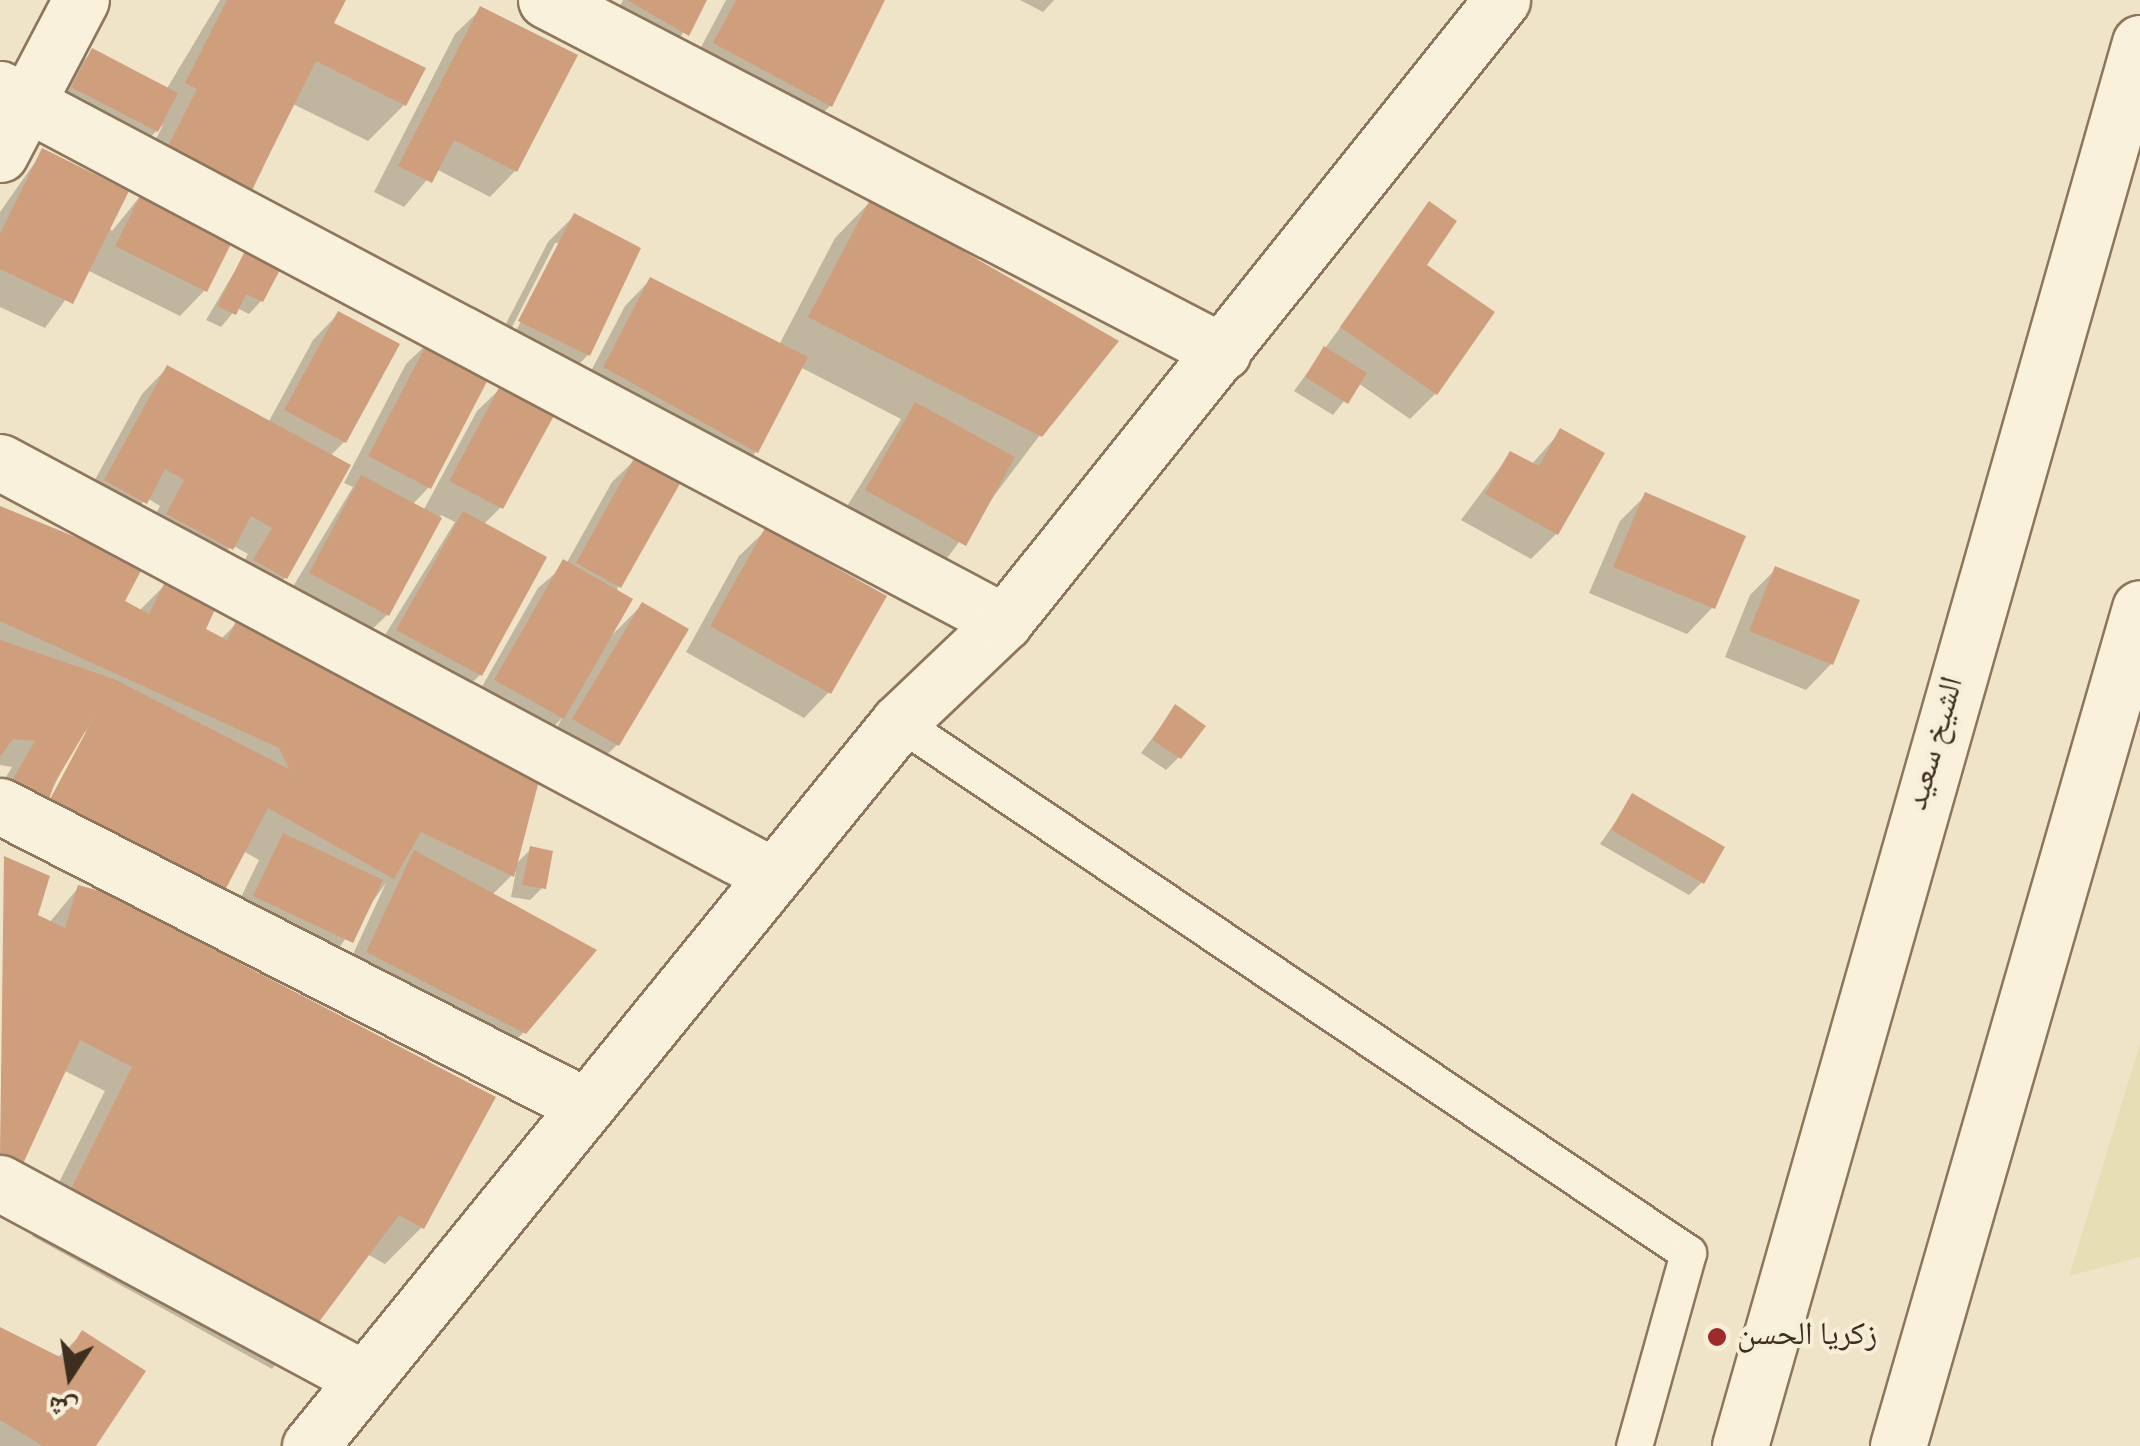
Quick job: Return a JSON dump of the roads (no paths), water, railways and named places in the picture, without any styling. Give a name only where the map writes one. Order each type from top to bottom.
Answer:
[{"type":"street","points":[[0,154],[13,96],[81,0]]},
{"type":"street","points":[[546,0],[1223,352]]},
{"type":"street","points":[[310,1446],[899,722],[1004,622],[1502,0]]},
{"type":"street","name":"الشيخ سعيد","points":[[1740,1446],[2140,43]]},
{"type":"street","points":[[13,96],[1004,622]]},
{"type":"street","points":[[0,462],[772,876]]},
{"type":"street","points":[[1898,1446],[2140,608]]},
{"type":"street","points":[[0,806],[584,1105]]},
{"type":"street","points":[[0,1183],[364,1379]]},
{"type":"lane","points":[[899,722],[1688,1253],[1634,1446]]},
{"type":"place","name":"زكريا الحسن","points":[[1717,1337]]}]
